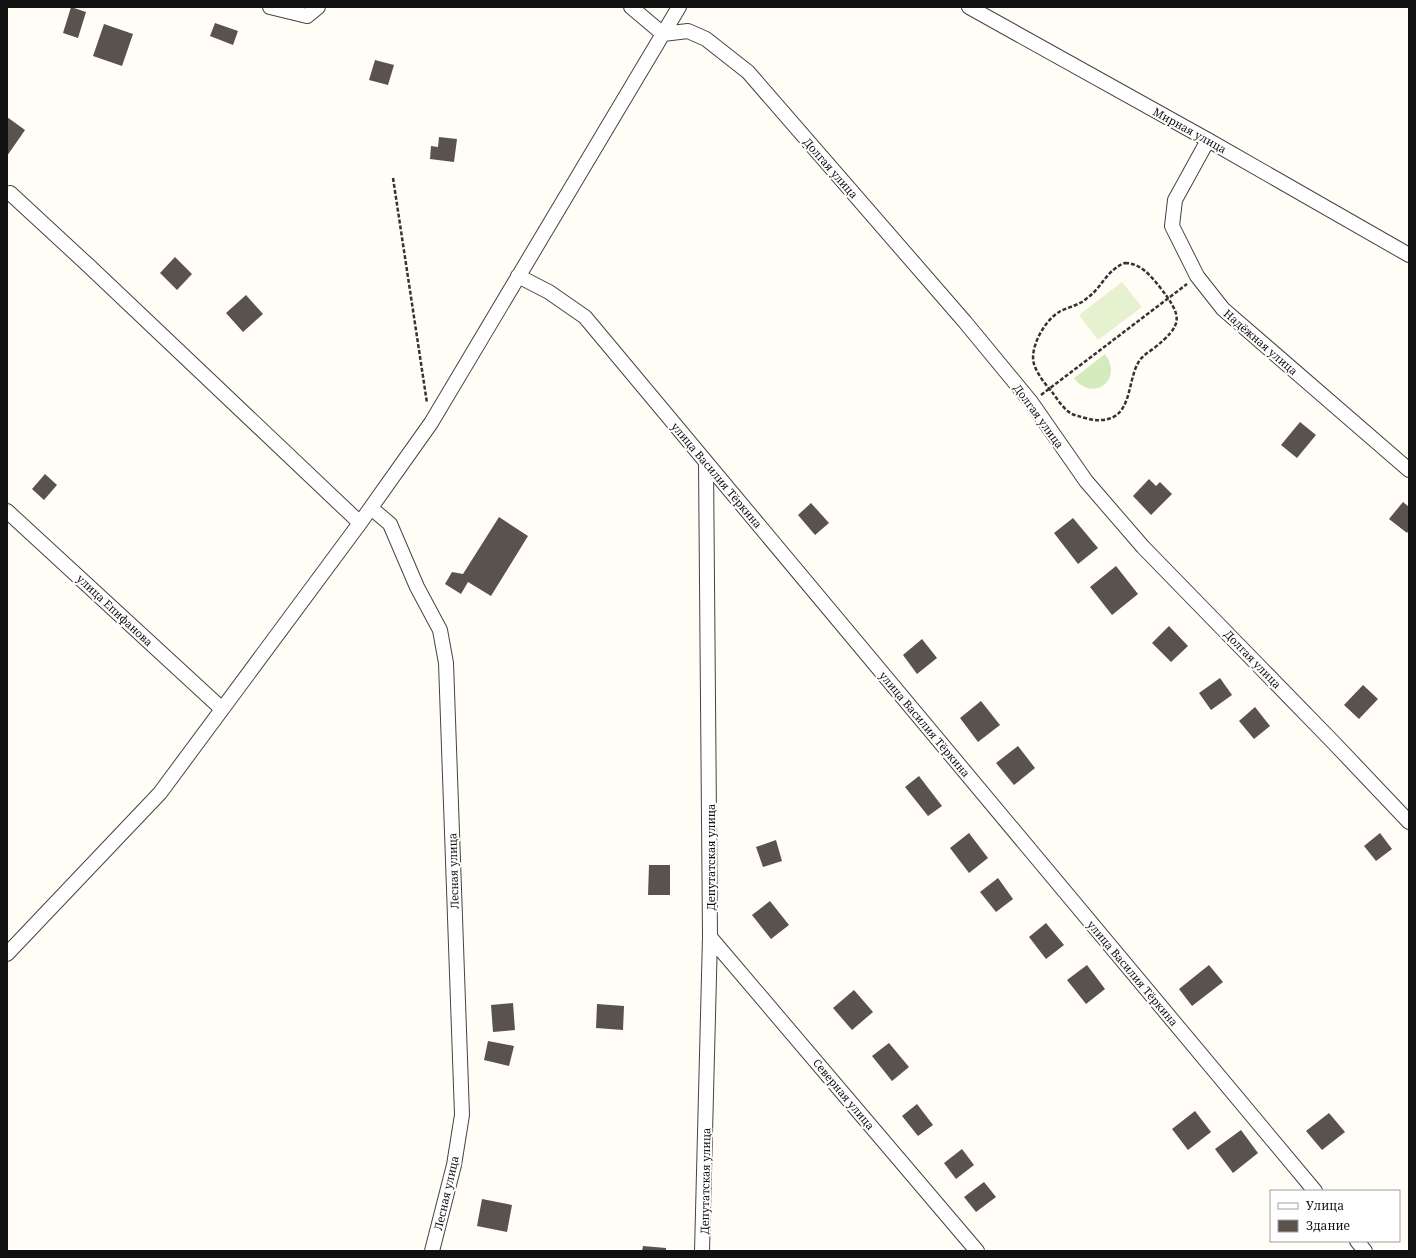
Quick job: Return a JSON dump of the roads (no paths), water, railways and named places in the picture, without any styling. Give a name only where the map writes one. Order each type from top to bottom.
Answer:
[{"type":"street","points":[[270,7],[307,16],[318,7]]},
{"type":"street","points":[[631,7],[663,34]]},
{"type":"street","points":[[7,954],[160,793],[360,524],[430,423],[679,7]]},
{"type":"street","name":"Мирная улица","points":[[969,7],[1208,140],[1409,255]]},
{"type":"street","name":"Долгая улица","points":[[663,34],[688,31],[706,38],[748,72],[965,322],[1031,402],[1086,481],[1143,547],[1334,742],[1409,822]]},
{"type":"street","name":"Надёжная улица","points":[[1208,140],[1175,200],[1172,226],[1198,276],[1223,309],[1409,470]]},
{"type":"street","points":[[8,193],[89,266],[360,524]]},
{"type":"street","name":"улица Василия Тёркина","points":[[518,276],[549,292],[585,317],[1314,1190]]},
{"type":"street","name":"Депутатская улица","points":[[702,1251],[710,937],[706,463]]},
{"type":"street","name":"Лесная улица","points":[[371,508],[390,524],[417,587],[440,630],[446,663],[462,1115],[454,1165],[432,1251]]},
{"type":"street","name":"улица Епифанова","points":[[7,512],[222,709]]},
{"type":"street","name":"Северная улица","points":[[710,937],[977,1251]]},
{"type":"street","points":[[1358,1242],[1365,1251]]}]
